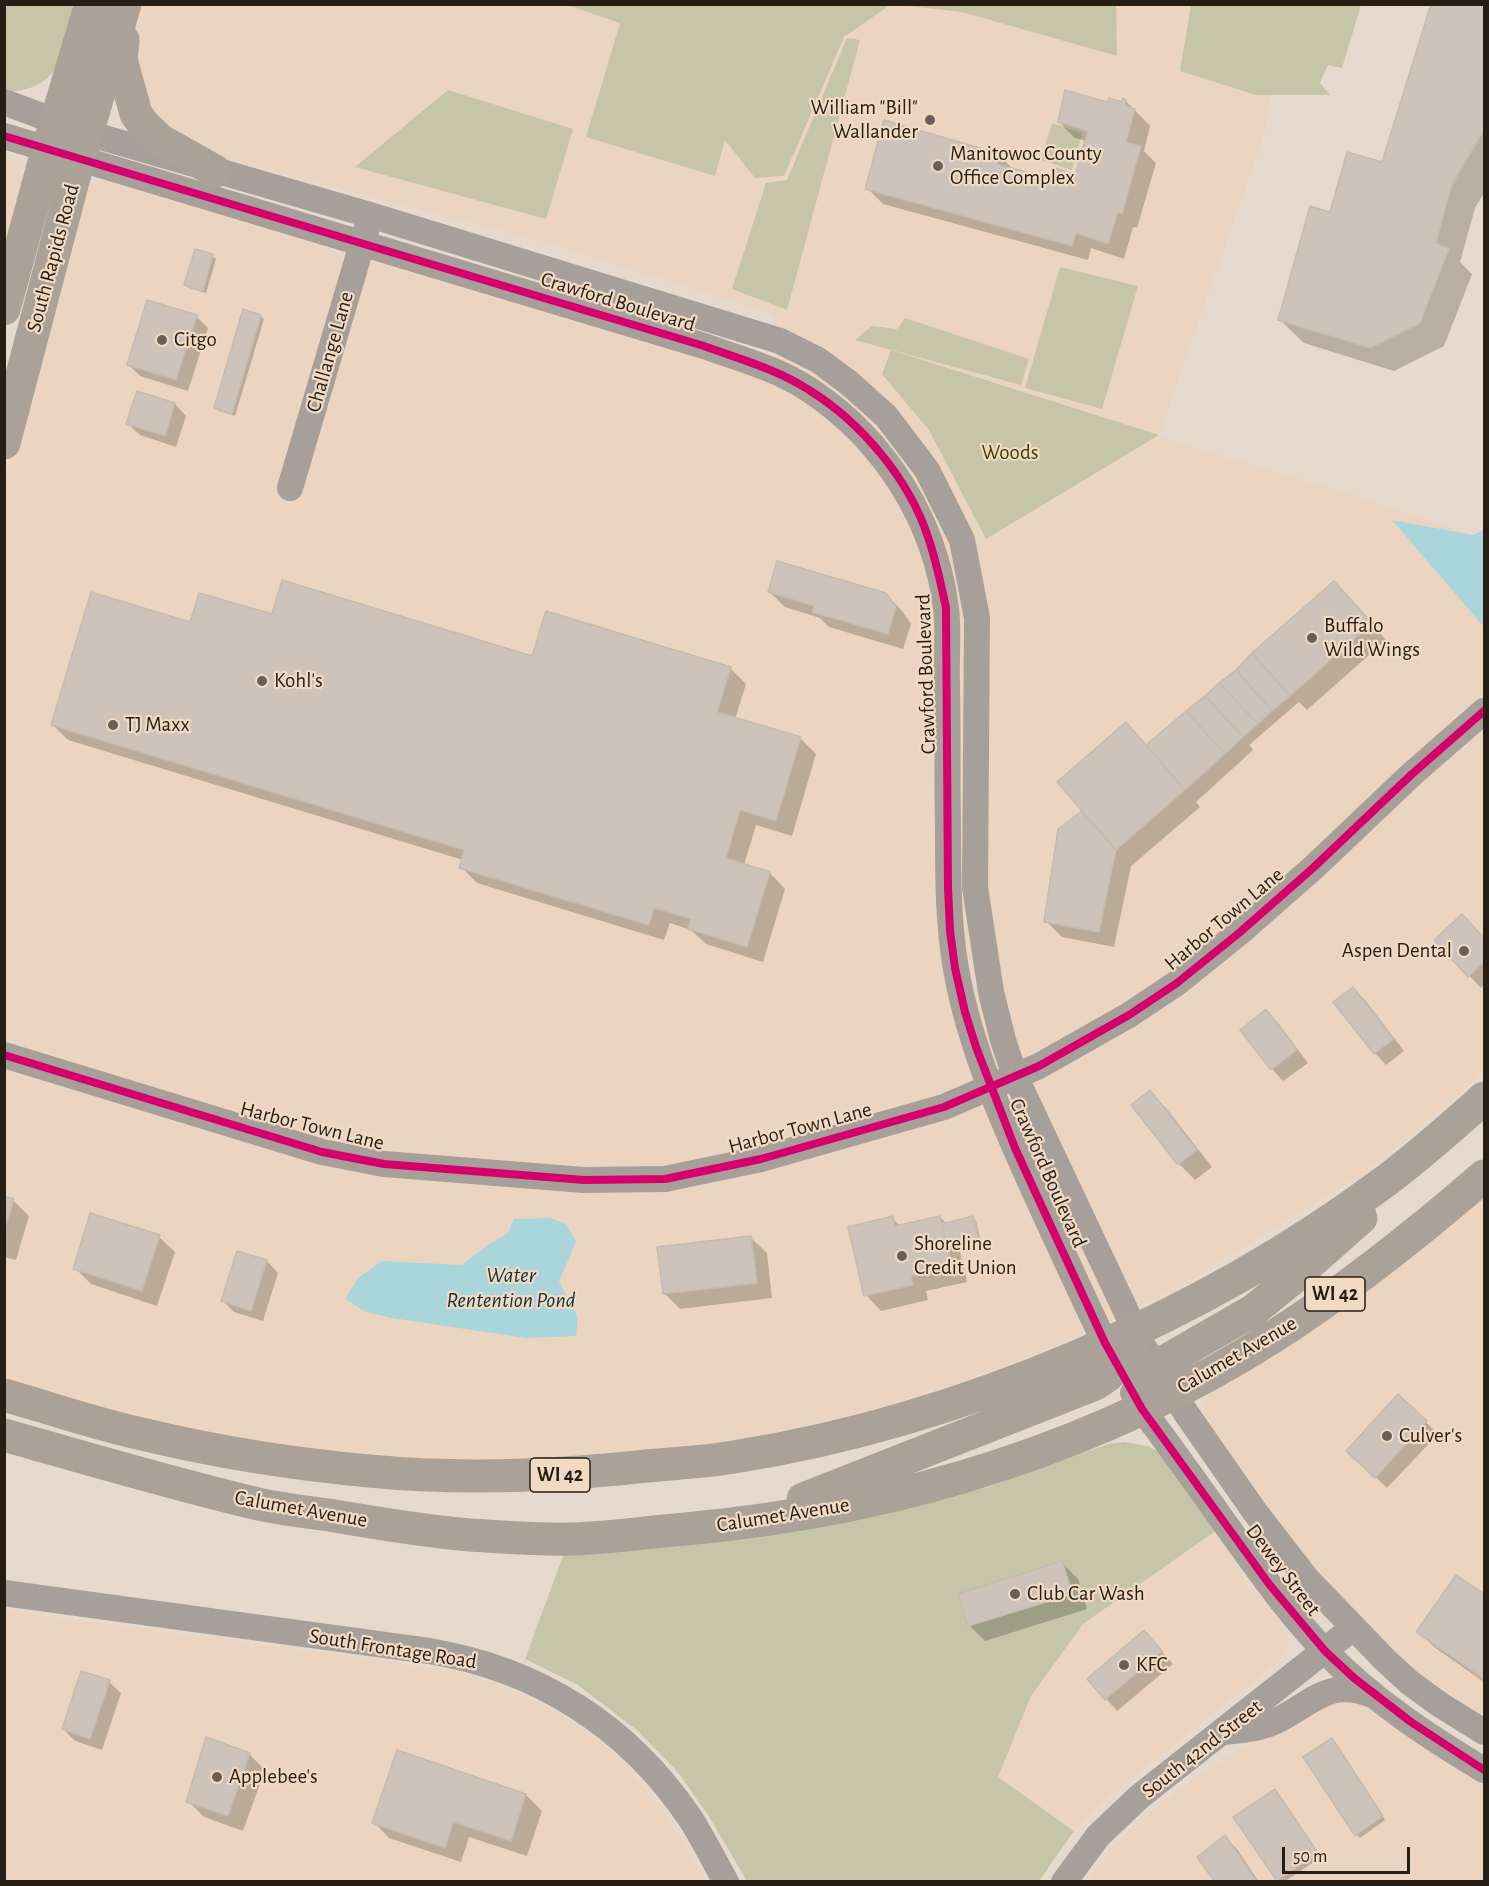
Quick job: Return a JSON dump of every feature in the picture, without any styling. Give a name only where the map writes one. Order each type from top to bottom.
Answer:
[{"type":"main road","name":"South Rapids Road","points":[[4,309],[91,4]]},
{"type":"main road","name":"South Rapids Road","points":[[4,443],[64,213],[126,4]]},
{"type":"main road","points":[[126,4],[121,59],[136,114],[160,140],[215,171]]},
{"type":"main road","name":"Calumet Avenue","points":[[4,1395],[141,1434],[271,1459],[371,1471],[471,1477],[572,1474],[732,1457],[809,1442],[926,1412],[1030,1375],[1119,1347],[1293,1243],[1364,1196],[1407,1164],[1485,1098]]},
{"type":"main road","points":[[1142,1409],[1143,1384],[1164,1380],[1283,1288],[1372,1206],[1407,1164]]},
{"type":"main road","name":"Calumet Avenue","points":[[1164,1380],[1244,1354],[1301,1318],[1370,1268],[1485,1176]]},
{"type":"main road","points":[[731,1525],[843,1484],[1084,1389],[1106,1378],[1119,1347]]},
{"type":"main road","name":"Calumet Avenue","points":[[4,1435],[261,1504],[448,1532],[572,1539],[731,1525],[827,1511],[946,1482],[1037,1453],[1142,1409]]},
{"type":"street","points":[[4,102],[52,135],[84,146]]},
{"type":"street","points":[[4,136],[52,135]]},
{"type":"street","name":"Crawford Boulevard","points":[[84,146],[215,171],[370,215],[780,341],[818,360],[849,383],[886,416],[927,470],[962,540],[977,618],[975,887],[991,992],[1002,1040],[1119,1347]]},
{"type":"street","name":"Crawford Boulevard","points":[[84,146],[362,243],[704,346],[770,370],[809,390],[844,416],[892,469],[911,500],[928,535],[946,608],[950,931],[965,1012],[991,1087],[1026,1172],[1119,1347],[1164,1380]]},
{"type":"street","name":"Challange Lane","points":[[290,488],[370,215]]},
{"type":"street","name":"Harbor Town Lane","points":[[4,1055],[322,1152],[384,1164],[584,1180],[665,1179],[761,1159],[944,1107],[1049,1061],[1113,1025],[1199,966],[1306,875],[1412,774],[1485,711]]},
{"type":"street","name":"Dewey Street","points":[[1119,1347],[1142,1409],[1269,1584],[1325,1652],[1380,1699],[1433,1738],[1485,1770]]},
{"type":"street","name":"Dewey Street","points":[[1164,1380],[1255,1512],[1307,1579],[1409,1682],[1438,1704],[1485,1732]]},
{"type":"street","name":"South Frontage Road","points":[[7,1601],[429,1651],[482,1663],[518,1676],[553,1691],[586,1712],[642,1759],[691,1820],[726,1881]]},
{"type":"street","name":"South 42nd Street","points":[[1064,1881],[1087,1850],[1126,1809],[1353,1628]]},
{"type":"street","points":[[1224,1732],[1268,1725],[1317,1696],[1331,1691],[1351,1689],[1380,1699]]},
{"type":"shaded area","points":[[141,5],[1244,5],[1271,91],[1265,132],[1159,435],[1047,404],[1351,494],[1484,539],[1484,1072],[1409,1137],[1357,1177],[1180,1287],[1054,1346],[964,1381],[890,1406],[745,1439],[668,1450],[562,1459],[440,1461],[363,1455],[279,1446],[150,1421],[5,1379],[5,479],[75,206],[85,187],[105,180],[168,193],[331,247],[338,255],[443,277],[705,357],[773,381],[775,315],[548,243],[192,150],[159,129],[135,75],[135,34]]},
{"type":"shaded area","points":[[5,151],[20,170],[22,178],[5,251]]},
{"type":"shaded area","points":[[1484,1194],[1484,1717],[1430,1682],[1391,1650],[1328,1586],[1236,1466],[1207,1423],[1203,1411],[1208,1391]]},
{"type":"shaded area","points":[[1217,1530],[1247,1584],[1281,1623],[1288,1638],[1287,1649],[1280,1660],[1114,1793],[1074,1831],[998,1777],[1031,1696],[1083,1624]]},
{"type":"shaded area","points":[[5,1610],[454,1671],[493,1683],[526,1696],[562,1716],[603,1744],[629,1769],[665,1813],[707,1881],[5,1882]]},
{"type":"shaded area","points":[[1363,1698],[1484,1786],[1484,1881],[1085,1882],[1111,1848],[1145,1815],[1196,1777],[1324,1699]]},
{"type":"green space","points":[[1191,4],[1361,5],[1342,68],[1328,65],[1320,83],[1330,95],[1256,95],[1180,71]]},
{"type":"green space","points":[[4,5],[78,5],[69,38],[58,65],[50,76],[39,84],[24,90],[5,92]]},
{"type":"green space","points":[[567,5],[890,5],[844,37],[784,176],[755,178],[725,140],[715,176],[586,137],[620,23]]},
{"type":"green space","points":[[900,5],[1116,5],[1117,56],[962,12]]},
{"type":"green space","points":[[847,38],[860,40],[787,310],[732,289],[766,183],[787,180]]},
{"type":"green space","points":[[448,90],[573,129],[546,219],[355,167]]},
{"type":"green space","points":[[1052,123],[1082,133],[1072,170],[1041,160]]},
{"type":"green space","points":[[1060,267],[1138,286],[1102,409],[1025,388]]},
{"type":"green space","points":[[905,318],[1029,359],[1021,385],[855,340],[872,326],[897,329]]},
{"type":"green space","name":"Woods","points":[[891,350],[1159,435],[986,539],[929,430],[882,374]]},
{"type":"green space","points":[[1123,1442],[1148,1446],[1162,1454],[1217,1530],[1083,1624],[1031,1696],[998,1777],[1074,1831],[1039,1881],[747,1881],[708,1815],[677,1771],[638,1731],[578,1685],[525,1659],[566,1548],[896,1509],[989,1487],[1108,1444]]},
{"type":"water","points":[[1392,520],[1473,535],[1484,530],[1484,627]]},
{"type":"water","name":"Water Rentention Pond","points":[[551,1218],[566,1224],[576,1242],[559,1281],[578,1318],[576,1336],[526,1338],[392,1318],[366,1312],[345,1299],[358,1278],[382,1261],[462,1265],[508,1233],[514,1219]]},
{"type":"building","points":[[1431,4],[1484,4],[1484,130],[1452,184],[1436,243],[1449,249],[1420,323],[1370,348],[1278,320],[1310,206],[1330,212],[1347,152],[1382,162]]},
{"type":"building","name":"Manitowoc County Office Complex","points":[[1065,90],[1107,102],[1109,98],[1122,102],[1123,98],[1126,100],[1125,106],[1135,109],[1126,142],[1141,146],[1122,214],[1118,212],[1108,244],[1076,233],[1072,246],[865,189],[884,120],[1000,154],[997,164],[1051,179],[1055,168],[1075,175],[1088,131],[1058,122]]},
{"type":"building","points":[[195,249],[213,254],[203,291],[184,285]]},
{"type":"building","name":"Citgo","points":[[147,300],[197,315],[176,380],[127,365]]},
{"type":"building","points":[[243,309],[261,315],[232,414],[214,408]]},
{"type":"building","points":[[137,391],[175,403],[165,436],[126,424]]},
{"type":"building","points":[[777,561],[886,593],[896,607],[888,634],[812,612],[814,606],[768,592]]},
{"type":"building","points":[[282,580],[532,656],[546,611],[731,667],[717,712],[801,737],[776,821],[740,810],[726,858],[770,872],[747,947],[688,929],[691,919],[654,908],[649,925],[459,868],[464,850],[51,725],[91,592],[190,622],[199,593],[272,614]]},
{"type":"building","name":"Buffalo Wild Wings","points":[[1334,581],[1372,623],[1290,696],[1252,653]]},
{"type":"building","points":[[1252,653],[1290,696],[1272,711],[1236,670]]},
{"type":"building","points":[[1236,670],[1272,711],[1258,724],[1219,683]]},
{"type":"building","points":[[1219,683],[1258,724],[1243,737],[1205,696]]},
{"type":"building","points":[[1205,696],[1243,737],[1225,754],[1186,711]]},
{"type":"building","points":[[1186,711],[1225,754],[1185,790],[1146,745]]},
{"type":"building","points":[[1126,722],[1185,790],[1116,850],[1057,782]]},
{"type":"building","points":[[1082,811],[1116,850],[1099,932],[1044,922],[1058,829]]},
{"type":"building","name":"Aspen Dental","points":[[1462,914],[1484,938],[1484,962],[1468,977],[1434,940]]},
{"type":"building","points":[[1353,987],[1394,1039],[1374,1054],[1333,1002]]},
{"type":"building","points":[[1266,1009],[1297,1050],[1271,1070],[1240,1030]]},
{"type":"building","points":[[1150,1090],[1197,1150],[1178,1165],[1131,1105]]},
{"type":"building","points":[[4,1196],[14,1199],[4,1231]]},
{"type":"building","points":[[90,1213],[160,1235],[142,1291],[73,1269]]},
{"type":"building","name":"Shoreline Credit Union","points":[[893,1216],[895,1226],[940,1216],[952,1266],[911,1276],[913,1285],[864,1296],[848,1227]]},
{"type":"building","points":[[973,1216],[979,1238],[947,1246],[942,1224]]},
{"type":"building","points":[[751,1236],[757,1283],[663,1294],[657,1247]]},
{"type":"building","points":[[237,1251],[267,1260],[251,1311],[221,1301]]},
{"type":"building","name":"Culver's","points":[[1398,1394],[1427,1421],[1375,1478],[1346,1451]]},
{"type":"building","name":"Club Car Wash","points":[[1062,1561],[1073,1594],[968,1626],[958,1594]]},
{"type":"building","points":[[1456,1575],[1484,1594],[1484,1679],[1416,1632]]},
{"type":"building","name":"KFC","points":[[1144,1630],[1162,1651],[1105,1700],[1087,1679]]},
{"type":"building","points":[[81,1671],[110,1680],[90,1739],[62,1729]]},
{"type":"building","name":"Applebee's","points":[[206,1737],[250,1753],[228,1816],[186,1802]]},
{"type":"building","points":[[1332,1738],[1383,1816],[1355,1836],[1303,1757]]},
{"type":"building","points":[[397,1750],[526,1794],[511,1841],[453,1822],[445,1848],[372,1823]]},
{"type":"building","points":[[1275,1789],[1318,1853],[1277,1881],[1233,1817]]},
{"type":"building","points":[[1225,1835],[1256,1880],[1255,1882],[1215,1882],[1197,1857]]},
{"type":"cycle path","points":[[4,136],[704,346],[758,365],[797,383],[828,403],[864,435],[896,473],[920,515],[933,554],[946,608],[950,931],[955,968],[965,1012],[1015,1148],[1105,1343],[1142,1409],[1269,1584],[1325,1651],[1354,1678],[1411,1722],[1484,1770]]},
{"type":"cycle path","points":[[4,1055],[322,1152],[384,1164],[584,1180],[665,1179],[761,1159],[944,1107],[1039,1066],[1129,1015],[1177,983],[1239,933],[1484,711]]},
{"type":"place","name":"William \"Bill\" Wallander","points":[[930,120]]},
{"type":"place","name":"Manitowoc County Office Complex","points":[[938,166]]},
{"type":"place","name":"Citgo","points":[[162,340]]},
{"type":"place","name":"Buffalo Wild Wings","points":[[1312,638]]},
{"type":"place","name":"Kohl's","points":[[262,681]]},
{"type":"place","name":"TJ Maxx","points":[[113,725]]},
{"type":"place","name":"Aspen Dental","points":[[1464,951]]},
{"type":"place","name":"Shoreline Credit Union","points":[[902,1256]]},
{"type":"place","name":"Culver's","points":[[1387,1436]]},
{"type":"place","name":"Club Car Wash","points":[[1015,1594]]},
{"type":"place","name":"KFC","points":[[1124,1665]]},
{"type":"place","name":"Applebee's","points":[[217,1777]]}]
